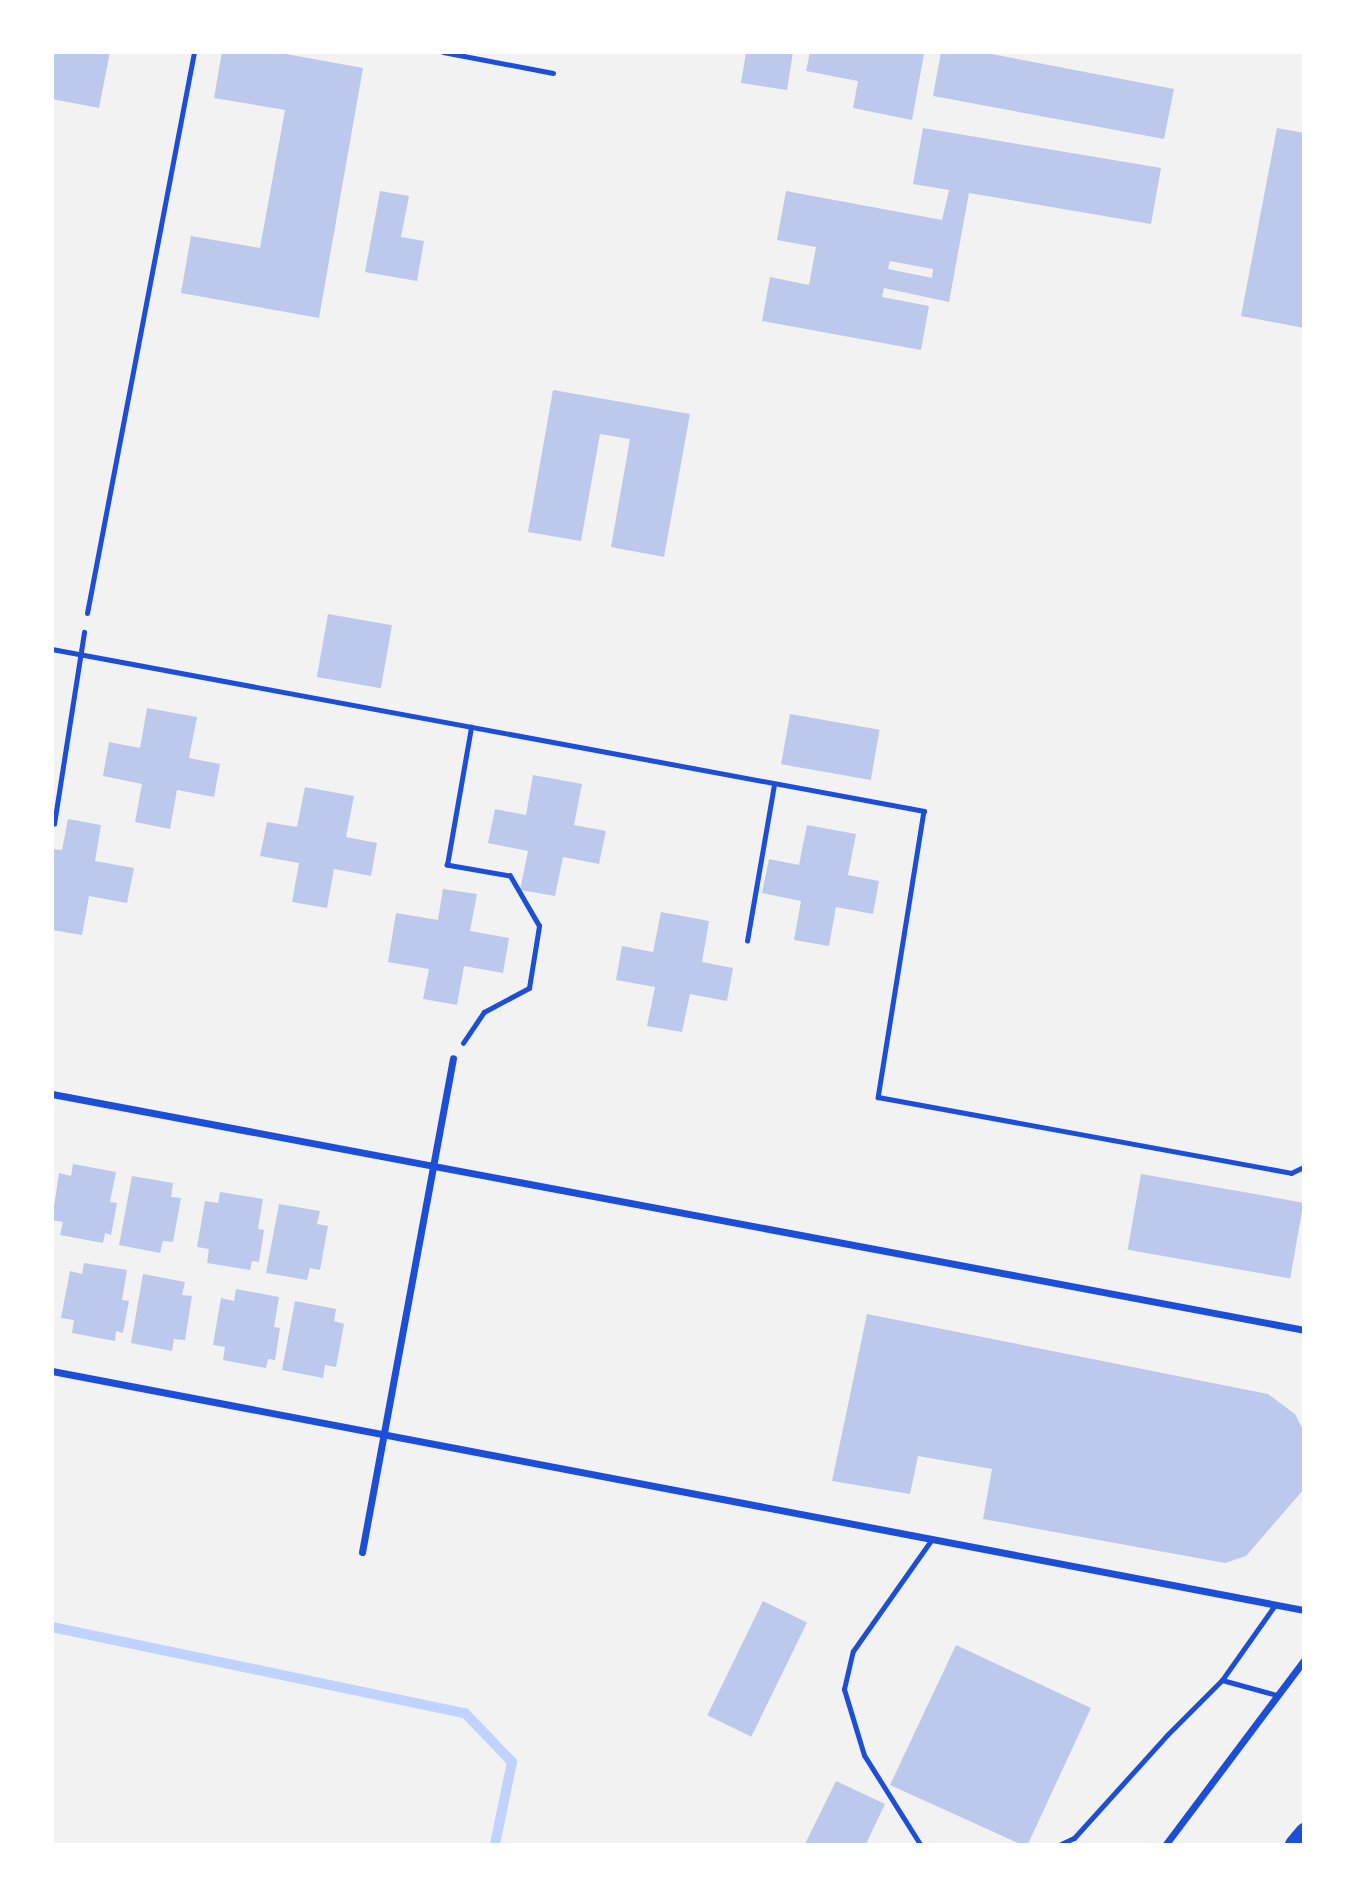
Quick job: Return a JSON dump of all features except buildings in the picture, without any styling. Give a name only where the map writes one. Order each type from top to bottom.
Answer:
[{"type":"highway","points":[[1294,1844],[1304,1832]]},
{"type":"street","points":[[362,1552],[453,1058]]},
{"type":"street","points":[[52,1094],[1304,1330]]},
{"type":"street","points":[[52,1371],[1304,1610]]},
{"type":"street","points":[[1166,1844],[1304,1660]]},
{"type":"lane","points":[[87,612],[194,52]]},
{"type":"lane","points":[[443,52],[553,73]]},
{"type":"lane","points":[[920,1844],[864,1755],[844,1689],[853,1651],[932,1539]]},
{"type":"lane","points":[[1061,1844],[1074,1838],[1167,1735],[1222,1680],[1275,1605]]},
{"type":"lane","points":[[1222,1680],[1278,1695]]},
{"type":"path","points":[[54,824],[87,612]]},
{"type":"path","points":[[52,649],[924,811],[878,1097],[1291,1173],[1304,1167]]},
{"type":"path","points":[[453,1058],[484,1012],[529,988],[539,926],[510,876],[447,865],[471,727]]},
{"type":"path","points":[[747,941],[774,783]]},
{"type":"waterway","points":[[52,1627],[465,1713],[512,1762],[495,1844]]}]
